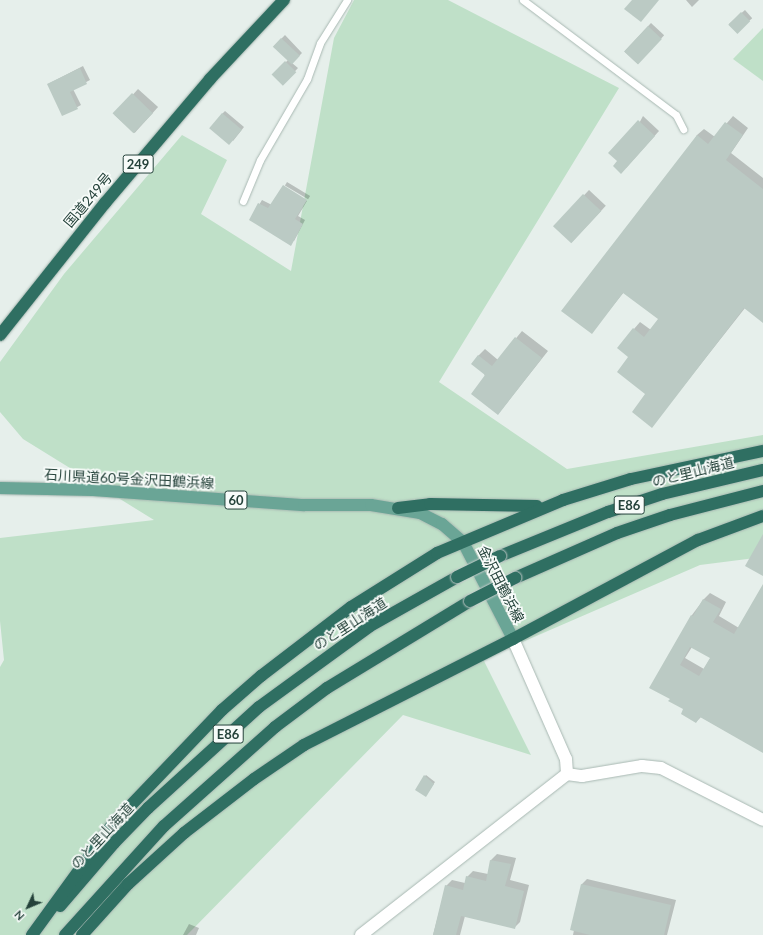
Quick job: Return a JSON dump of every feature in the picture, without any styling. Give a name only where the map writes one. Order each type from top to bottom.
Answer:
[{"type":"highway","name":"国道249号","points":[[0,335],[105,203],[210,79],[284,0]]},
{"type":"highway","points":[[32,935],[112,825],[222,710],[261,676],[351,607],[437,552],[554,503],[631,479],[763,451]]},
{"type":"highway","name":"のと里山海道","points":[[37,935],[114,843],[179,778],[259,707],[370,626],[457,577],[548,534],[662,494],[763,470]]},
{"type":"highway","name":"E86","points":[[65,935],[164,826],[275,727],[327,688],[470,602],[515,578],[616,533],[670,515],[763,491]]},
{"type":"highway","points":[[398,508],[430,504],[528,507],[554,503]]},
{"type":"highway","points":[[82,935],[128,884],[184,833],[254,779],[324,734],[513,639],[698,540],[763,516]]},
{"type":"main road","name":"石川県道60号金沢田鶴浜線","points":[[0,488],[93,490],[304,505],[371,505],[398,508],[420,513],[442,524],[463,542]]},
{"type":"main road","name":"金沢田鶴浜線","points":[[463,542],[513,639]]},
{"type":"street","points":[[513,639],[566,759],[567,774]]},
{"type":"street","points":[[361,935],[567,774],[582,776],[642,766],[661,768],[763,820]]},
{"type":"lane","points":[[243,202],[260,160],[307,79],[320,43],[347,0]]},
{"type":"lane","points":[[523,0],[676,115],[683,129]]},
{"type":"green space","points":[[354,0],[448,0],[619,88],[439,382],[567,469],[763,435],[763,557],[700,565],[483,659],[531,755],[403,715],[187,935],[0,935],[0,667],[4,660],[0,621],[0,538],[154,520],[23,439],[0,412],[0,362],[64,274],[182,135],[227,160],[201,214],[291,271],[334,38]]},
{"type":"green space","points":[[763,28],[763,81],[733,59]]},
{"type":"building","points":[[632,0],[659,0],[641,22],[624,9]]},
{"type":"building","points":[[741,12],[750,21],[737,34],[728,25]]},
{"type":"building","points":[[648,26],[662,39],[638,65],[624,52]]},
{"type":"building","points":[[281,38],[300,56],[292,65],[273,47]]},
{"type":"building","points":[[285,61],[296,72],[283,86],[272,74]]},
{"type":"building","points":[[80,68],[87,84],[70,92],[78,109],[62,116],[47,84]]},
{"type":"building","points":[[132,93],[153,113],[133,133],[113,113]]},
{"type":"building","points":[[222,113],[242,130],[229,145],[209,128]]},
{"type":"building","points":[[638,120],[655,136],[621,174],[613,166],[617,161],[608,153]]},
{"type":"building","points":[[725,122],[743,135],[726,160],[763,189],[763,323],[744,308],[652,428],[632,412],[645,394],[617,372],[628,357],[617,348],[633,328],[644,337],[658,319],[623,293],[592,334],[561,311],[697,135],[708,144]]},
{"type":"building","points":[[283,185],[307,200],[295,219],[303,224],[291,246],[249,220],[258,203],[268,208]]},
{"type":"building","points":[[583,194],[601,211],[571,243],[553,226]]},
{"type":"building","points":[[515,337],[542,358],[498,415],[471,394],[485,375],[471,364],[478,355],[492,366]]},
{"type":"building","points":[[763,534],[763,576],[745,566]]},
{"type":"building","points":[[763,584],[763,753],[700,717],[696,723],[681,714],[683,709],[668,701],[670,699],[649,688],[691,615],[693,616],[703,599],[721,609],[713,622],[734,634]],"holes":[[[690,647],[710,658],[699,676],[680,665]]]},
{"type":"building","points":[[424,775],[434,784],[426,797],[415,790]]},
{"type":"building","points":[[490,860],[511,864],[505,886],[524,891],[515,929],[461,916],[456,935],[433,935],[445,885],[463,890],[466,876],[486,881]]},
{"type":"building","points":[[581,884],[671,905],[664,935],[590,935],[570,930]]}]
